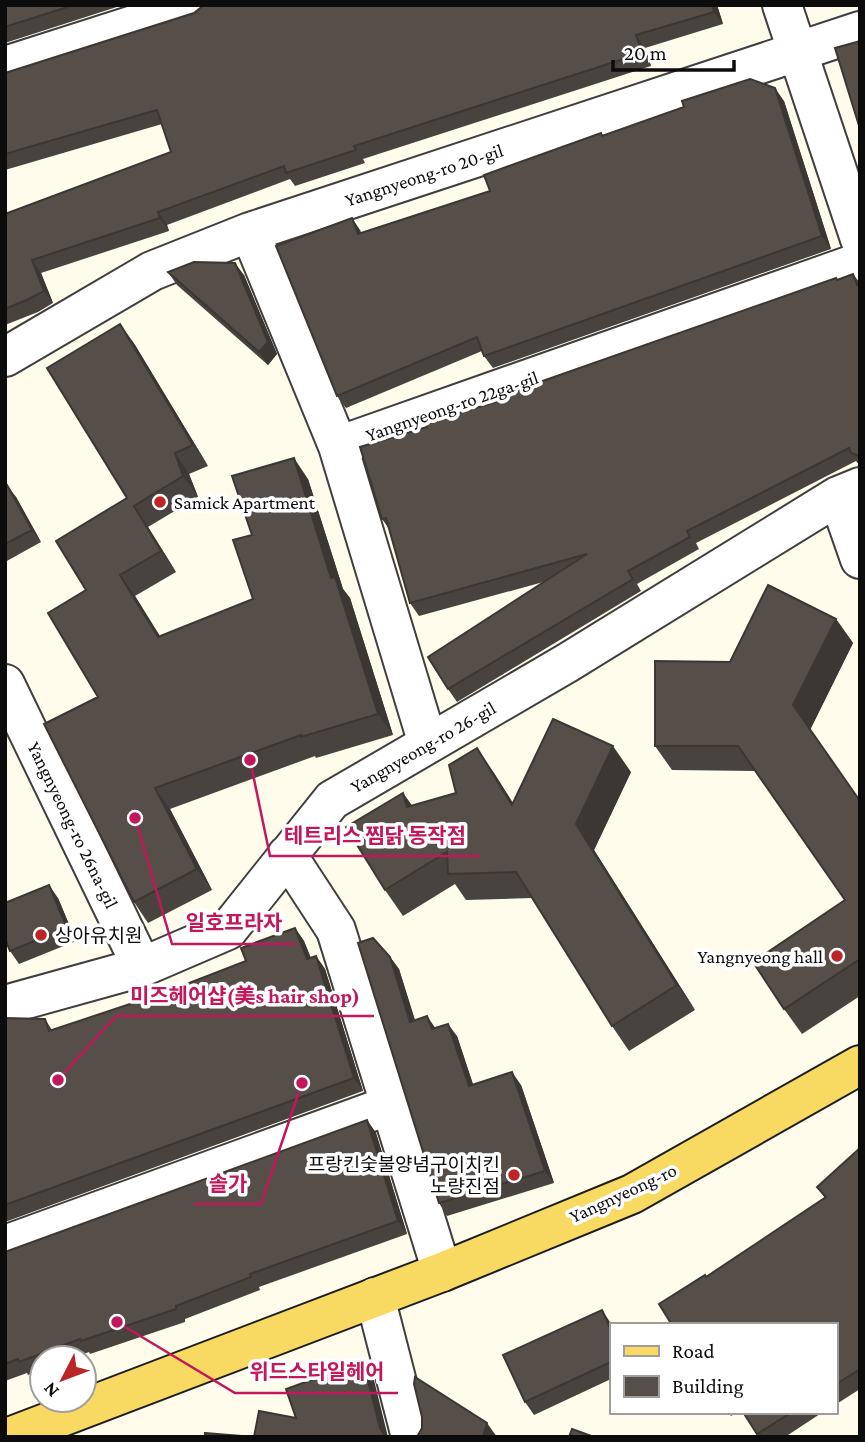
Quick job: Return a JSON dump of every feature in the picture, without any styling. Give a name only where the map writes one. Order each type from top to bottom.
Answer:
[{"type":"main road","name":"Yangnyeong-ro","points":[[9,1437],[442,1272],[632,1194],[860,1065]]},
{"type":"street","points":[[5,66],[196,5]]},
{"type":"street","points":[[782,5],[860,239]]},
{"type":"street","name":"Yangnyeong-ro 20-gil","points":[[5,357],[152,271],[250,232],[797,54],[860,31]]},
{"type":"street","points":[[250,232],[338,446],[428,744]]},
{"type":"street","name":"Yangnyeong-ro 22ga-gil","points":[[338,446],[860,262]]},
{"type":"street","points":[[849,491],[860,558]]},
{"type":"street","name":"Yangnyeong-ro 26-gil","points":[[5,1004],[142,967],[228,930],[332,800],[567,663],[849,491]]},
{"type":"street","name":"Yangnyeong-ro 26na-gil","points":[[5,684],[142,967]]},
{"type":"street","points":[[287,855],[336,930],[442,1272]]},
{"type":"street","points":[[5,1245],[390,1105]]},
{"type":"street","points":[[375,1297],[411,1437]]},
{"type":"building","points":[[5,5],[74,5],[5,27]]},
{"type":"building","points":[[204,5],[712,5],[714,12],[636,35],[642,53],[354,146],[356,150],[286,173],[284,166],[158,212],[160,218],[32,260],[44,291],[5,309],[5,214],[171,152],[157,110],[5,154],[5,73],[194,13]]},
{"type":"building","points":[[860,41],[860,129],[835,48]]},
{"type":"building","points":[[750,79],[775,88],[822,236],[484,356],[477,337],[337,396],[276,246],[352,218],[358,234],[490,191],[484,175],[601,133],[602,136],[684,107],[682,101]]},
{"type":"building","points":[[194,262],[235,263],[268,342],[259,352],[168,272]]},
{"type":"building","points":[[853,274],[857,285],[860,284],[860,456],[851,453],[849,448],[687,531],[690,537],[628,571],[633,579],[448,689],[428,657],[587,554],[410,603],[386,518],[382,519],[360,447],[427,427],[426,423],[499,401],[497,397]]},
{"type":"building","points":[[120,324],[193,445],[175,453],[183,476],[134,506],[161,551],[120,575],[158,637],[253,599],[233,540],[252,535],[232,476],[294,458],[331,578],[335,577],[378,714],[301,735],[155,788],[197,869],[134,902],[44,724],[98,697],[48,613],[86,590],[56,541],[127,498],[47,368]]},
{"type":"building","points":[[7,485],[32,530],[5,544],[5,486]]},
{"type":"building","points":[[768,585],[836,619],[793,705],[860,801],[860,959],[784,1009],[753,962],[845,900],[738,746],[655,746],[655,661],[730,662]]},
{"type":"building","points":[[553,719],[613,746],[576,824],[677,985],[612,1026],[516,872],[448,874],[447,852],[385,890],[346,827],[403,793],[407,807],[456,793],[449,765],[477,748],[512,805]]},
{"type":"building","name":"상아유치원","points":[[49,885],[67,928],[10,951],[5,939],[5,903]]},
{"type":"building","points":[[295,928],[307,959],[316,956],[354,1078],[5,1205],[5,1018],[45,1019],[49,1031],[166,992],[246,961],[241,948]]},
{"type":"building","points":[[373,938],[390,957],[410,1022],[427,1016],[432,1029],[448,1024],[469,1086],[512,1072],[545,1171],[439,1203],[358,943]]},
{"type":"building","points":[[367,1120],[398,1221],[250,1274],[251,1277],[176,1306],[176,1309],[81,1341],[80,1339],[67,1344],[28,1344],[28,1359],[5,1364],[5,1252]]},
{"type":"building","points":[[860,1148],[860,1369],[837,1384],[837,1323],[671,1323],[659,1304],[705,1275],[706,1277],[826,1197],[817,1187]]},
{"type":"building","points":[[602,1310],[610,1328],[610,1362],[525,1402],[503,1355]]},
{"type":"building","points":[[363,1361],[380,1428],[385,1437],[254,1437],[259,1411],[296,1418],[286,1389]]},
{"type":"building","points":[[415,1377],[487,1423],[483,1437],[417,1437],[422,1428],[422,1417],[414,1384]]},
{"type":"building","points":[[744,1414],[789,1414],[757,1434]]},
{"type":"building","points":[[572,1429],[594,1437],[569,1437]]},
{"type":"building","points":[[205,1433],[254,1437],[205,1437]]},
{"type":"place","name":"Samick Apartment","points":[[160,502]]},
{"type":"place","name":"테트리스 찜닭 동작점","points":[[250,760]]},
{"type":"place","name":"일호프라자","points":[[135,818]]},
{"type":"place","name":"상아유치원","points":[[41,935]]},
{"type":"place","name":"Yangnyeong hall","points":[[837,956]]},
{"type":"place","name":"미즈헤어샵(美s hair shop)","points":[[58,1080]]},
{"type":"place","name":"솔가","points":[[302,1083]]},
{"type":"place","name":"프랑킨숯불양념구이치킨 노량진점","points":[[514,1175]]},
{"type":"place","name":"위드스타일헤어","points":[[117,1322]]}]
